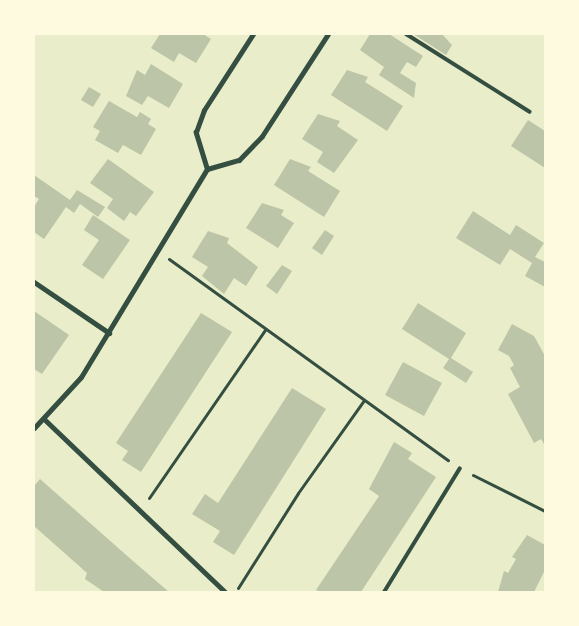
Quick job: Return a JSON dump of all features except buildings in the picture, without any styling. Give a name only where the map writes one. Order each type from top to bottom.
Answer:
[{"type":"street","points":[[207,169],[196,132],[204,110],[253,34]]},
{"type":"street","points":[[34,428],[45,420],[81,377],[207,169],[239,160],[262,136],[325,35]]},
{"type":"street","points":[[34,282],[109,333]]},
{"type":"street","points":[[45,420],[142,509],[225,592]]},
{"type":"lane","points":[[406,34],[530,112]]},
{"type":"lane","points":[[384,592],[460,468]]},
{"type":"path","points":[[158,252],[460,468],[545,511]]},
{"type":"path","points":[[142,509],[265,330]]},
{"type":"path","points":[[236,592],[298,493],[364,400]]}]
